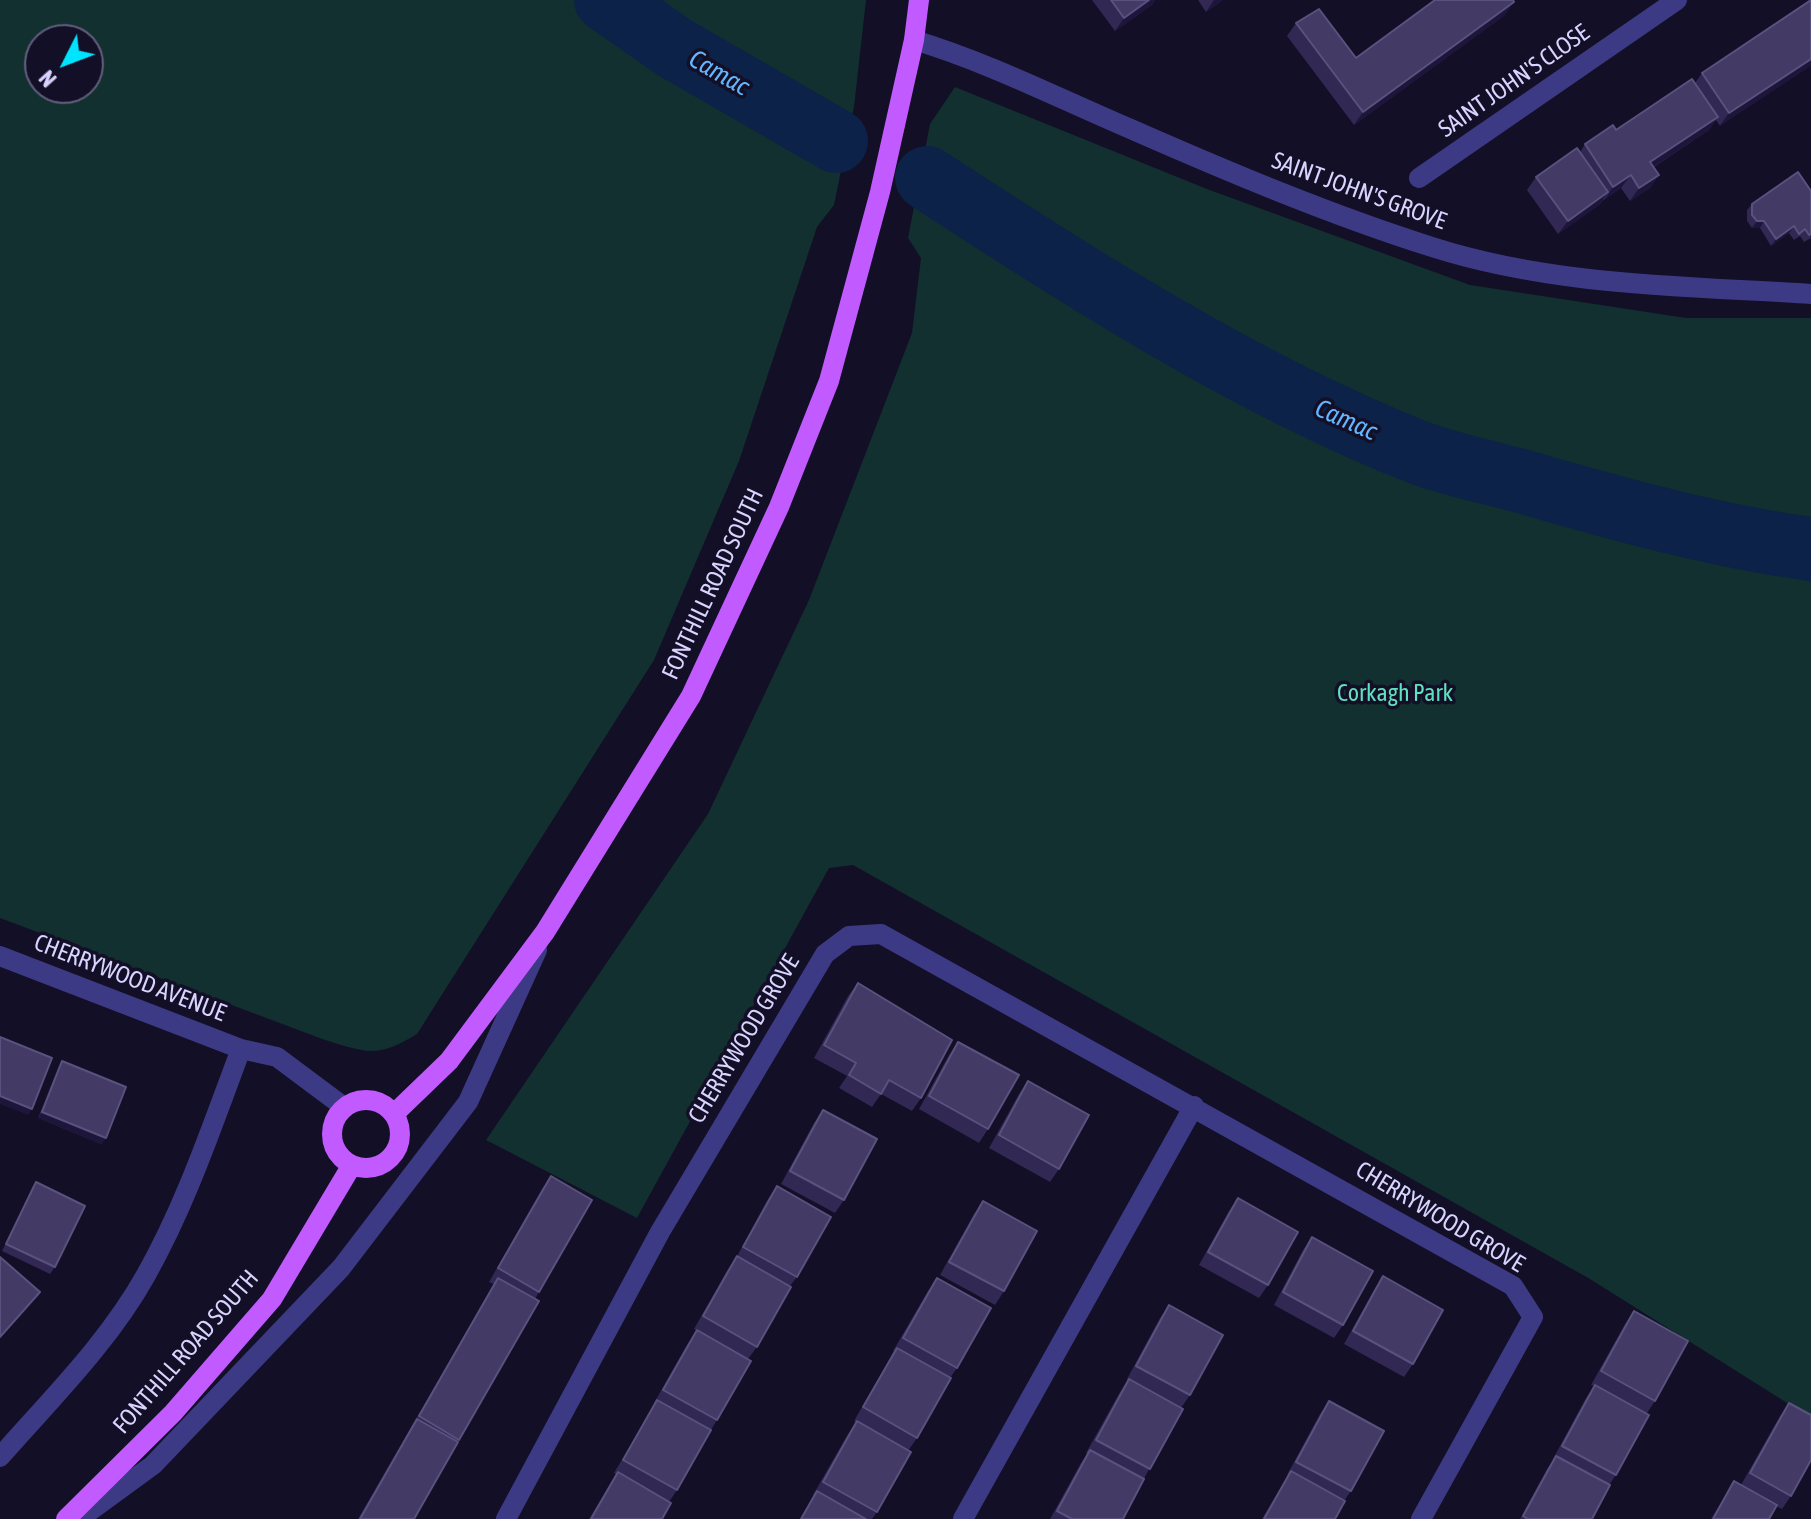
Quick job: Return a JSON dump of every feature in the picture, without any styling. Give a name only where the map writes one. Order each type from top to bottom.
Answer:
[{"type":"main road","name":"FONTHILL ROAD SOUTH","points":[[394,1114],[449,1061],[545,932],[691,696],[779,507],[829,381],[880,192],[914,40],[919,0]]},
{"type":"main road","points":[[373,1100],[394,1114],[401,1134],[395,1154],[378,1167],[352,1165],[339,1155],[332,1139],[334,1122],[344,1107],[373,1100]]},
{"type":"main road","name":"FONTHILL ROAD SOUTH","points":[[66,1519],[173,1413],[272,1299],[352,1165]]},
{"type":"street","name":"SAINT JOHN'S CLOSE","points":[[1419,178],[1677,0]]},
{"type":"street","name":"SAINT JOHN'S GROVE","points":[[914,40],[963,55],[1136,132],[1344,217],[1434,248],[1508,268],[1653,287],[1811,294]]},
{"type":"street","points":[[79,1519],[164,1454],[331,1279],[413,1178],[468,1102],[545,932]]},
{"type":"street","name":"CHERRYWOOD GROVE","points":[[506,1519],[660,1232],[825,954],[849,936],[881,934],[1513,1286],[1533,1317],[1421,1519]]},
{"type":"street","name":"CHERRYWOOD AVENUE","points":[[0,956],[241,1049],[277,1057],[318,1084],[344,1107]]},
{"type":"street","name":"CHERRYWOOD AVENUE","points":[[0,1457],[96,1348],[145,1277],[188,1190],[241,1049]]},
{"type":"street","points":[[963,1519],[1194,1106]]},
{"type":"green space","points":[[0,0],[866,0],[854,107],[834,205],[817,227],[739,461],[654,660],[417,1034],[392,1047],[372,1051],[325,1040],[0,918]]},
{"type":"green space","name":"Corkagh Park","points":[[955,87],[1207,189],[1470,285],[1686,318],[1811,318],[1811,1418],[1590,1279],[853,865],[829,868],[637,1218],[486,1140],[708,814],[809,600],[912,333],[921,258],[908,238],[930,124]]},
{"type":"building","points":[[1111,0],[1149,0],[1124,18]]},
{"type":"building","points":[[1435,0],[1514,2],[1363,112],[1296,23],[1319,9],[1356,58]]},
{"type":"building","points":[[1811,0],[1811,59],[1729,113],[1702,73]]},
{"type":"building","points":[[1692,79],[1718,117],[1650,162],[1659,175],[1639,188],[1631,175],[1613,187],[1585,144],[1613,125],[1616,130]]},
{"type":"building","points":[[1577,148],[1608,192],[1568,221],[1536,177]]},
{"type":"building","points":[[1798,172],[1811,191],[1811,234],[1805,229],[1799,234],[1794,226],[1776,239],[1764,221],[1757,221],[1752,215],[1752,204]]},
{"type":"building","points":[[858,983],[952,1040],[921,1098],[889,1080],[881,1094],[849,1075],[856,1063],[824,1045]]},
{"type":"building","points":[[0,1037],[52,1058],[32,1109],[0,1096]]},
{"type":"building","points":[[958,1042],[1019,1075],[988,1129],[929,1096]]},
{"type":"building","points":[[62,1061],[126,1087],[106,1138],[42,1112]]},
{"type":"building","points":[[1028,1081],[1089,1115],[1059,1169],[999,1135]]},
{"type":"building","points":[[823,1110],[877,1139],[844,1200],[790,1171]]},
{"type":"building","points":[[551,1176],[592,1200],[539,1292],[498,1268]]},
{"type":"building","points":[[36,1182],[85,1206],[55,1267],[6,1244]]},
{"type":"building","points":[[777,1186],[831,1217],[797,1277],[743,1247]]},
{"type":"building","points":[[1238,1198],[1298,1232],[1268,1285],[1208,1252]]},
{"type":"building","points":[[983,1201],[1037,1231],[1004,1291],[949,1262]]},
{"type":"building","points":[[1312,1237],[1373,1271],[1343,1325],[1283,1292]]},
{"type":"building","points":[[737,1256],[791,1287],[757,1347],[703,1316]]},
{"type":"building","points":[[0,1257],[40,1292],[0,1337]]},
{"type":"building","points":[[1383,1276],[1443,1310],[1413,1364],[1353,1331]]},
{"type":"building","points":[[498,1278],[539,1301],[459,1440],[419,1416]]},
{"type":"building","points":[[937,1278],[991,1308],[957,1368],[903,1338]]},
{"type":"building","points":[[1169,1305],[1223,1335],[1190,1395],[1136,1366]]},
{"type":"building","points":[[1634,1311],[1688,1341],[1655,1401],[1601,1371]]},
{"type":"building","points":[[697,1330],[751,1361],[717,1420],[663,1390]]},
{"type":"building","points":[[897,1348],[951,1378],[917,1438],[863,1407]]},
{"type":"building","points":[[1129,1379],[1183,1409],[1150,1469],[1096,1440]]},
{"type":"building","points":[[1595,1385],[1649,1415],[1616,1475],[1562,1446]]},
{"type":"building","points":[[657,1400],[711,1430],[677,1490],[623,1460]]},
{"type":"building","points":[[1329,1401],[1384,1431],[1351,1491],[1296,1462]]},
{"type":"building","points":[[1789,1403],[1811,1415],[1811,1460],[1791,1496],[1750,1473]]},
{"type":"building","points":[[417,1419],[458,1442],[414,1519],[360,1519]]},
{"type":"building","points":[[857,1421],[911,1452],[877,1512],[823,1482]]},
{"type":"building","points":[[1090,1450],[1144,1479],[1123,1519],[1072,1519],[1057,1511]]},
{"type":"building","points":[[1556,1456],[1610,1485],[1592,1519],[1528,1519],[1523,1516]]},
{"type":"building","points":[[1291,1471],[1345,1501],[1335,1519],[1264,1519]]},
{"type":"building","points":[[618,1472],[671,1503],[662,1519],[591,1519]]},
{"type":"building","points":[[1734,1481],[1777,1505],[1769,1519],[1713,1519]]},
{"type":"building","points":[[817,1491],[866,1519],[801,1519]]},
{"type":"waterway","name":"Camac","points":[[606,0],[675,48],[836,141]]},
{"type":"waterway","name":"Camac","points":[[927,178],[1164,326],[1286,393],[1412,450],[1669,521],[1811,549]]}]
